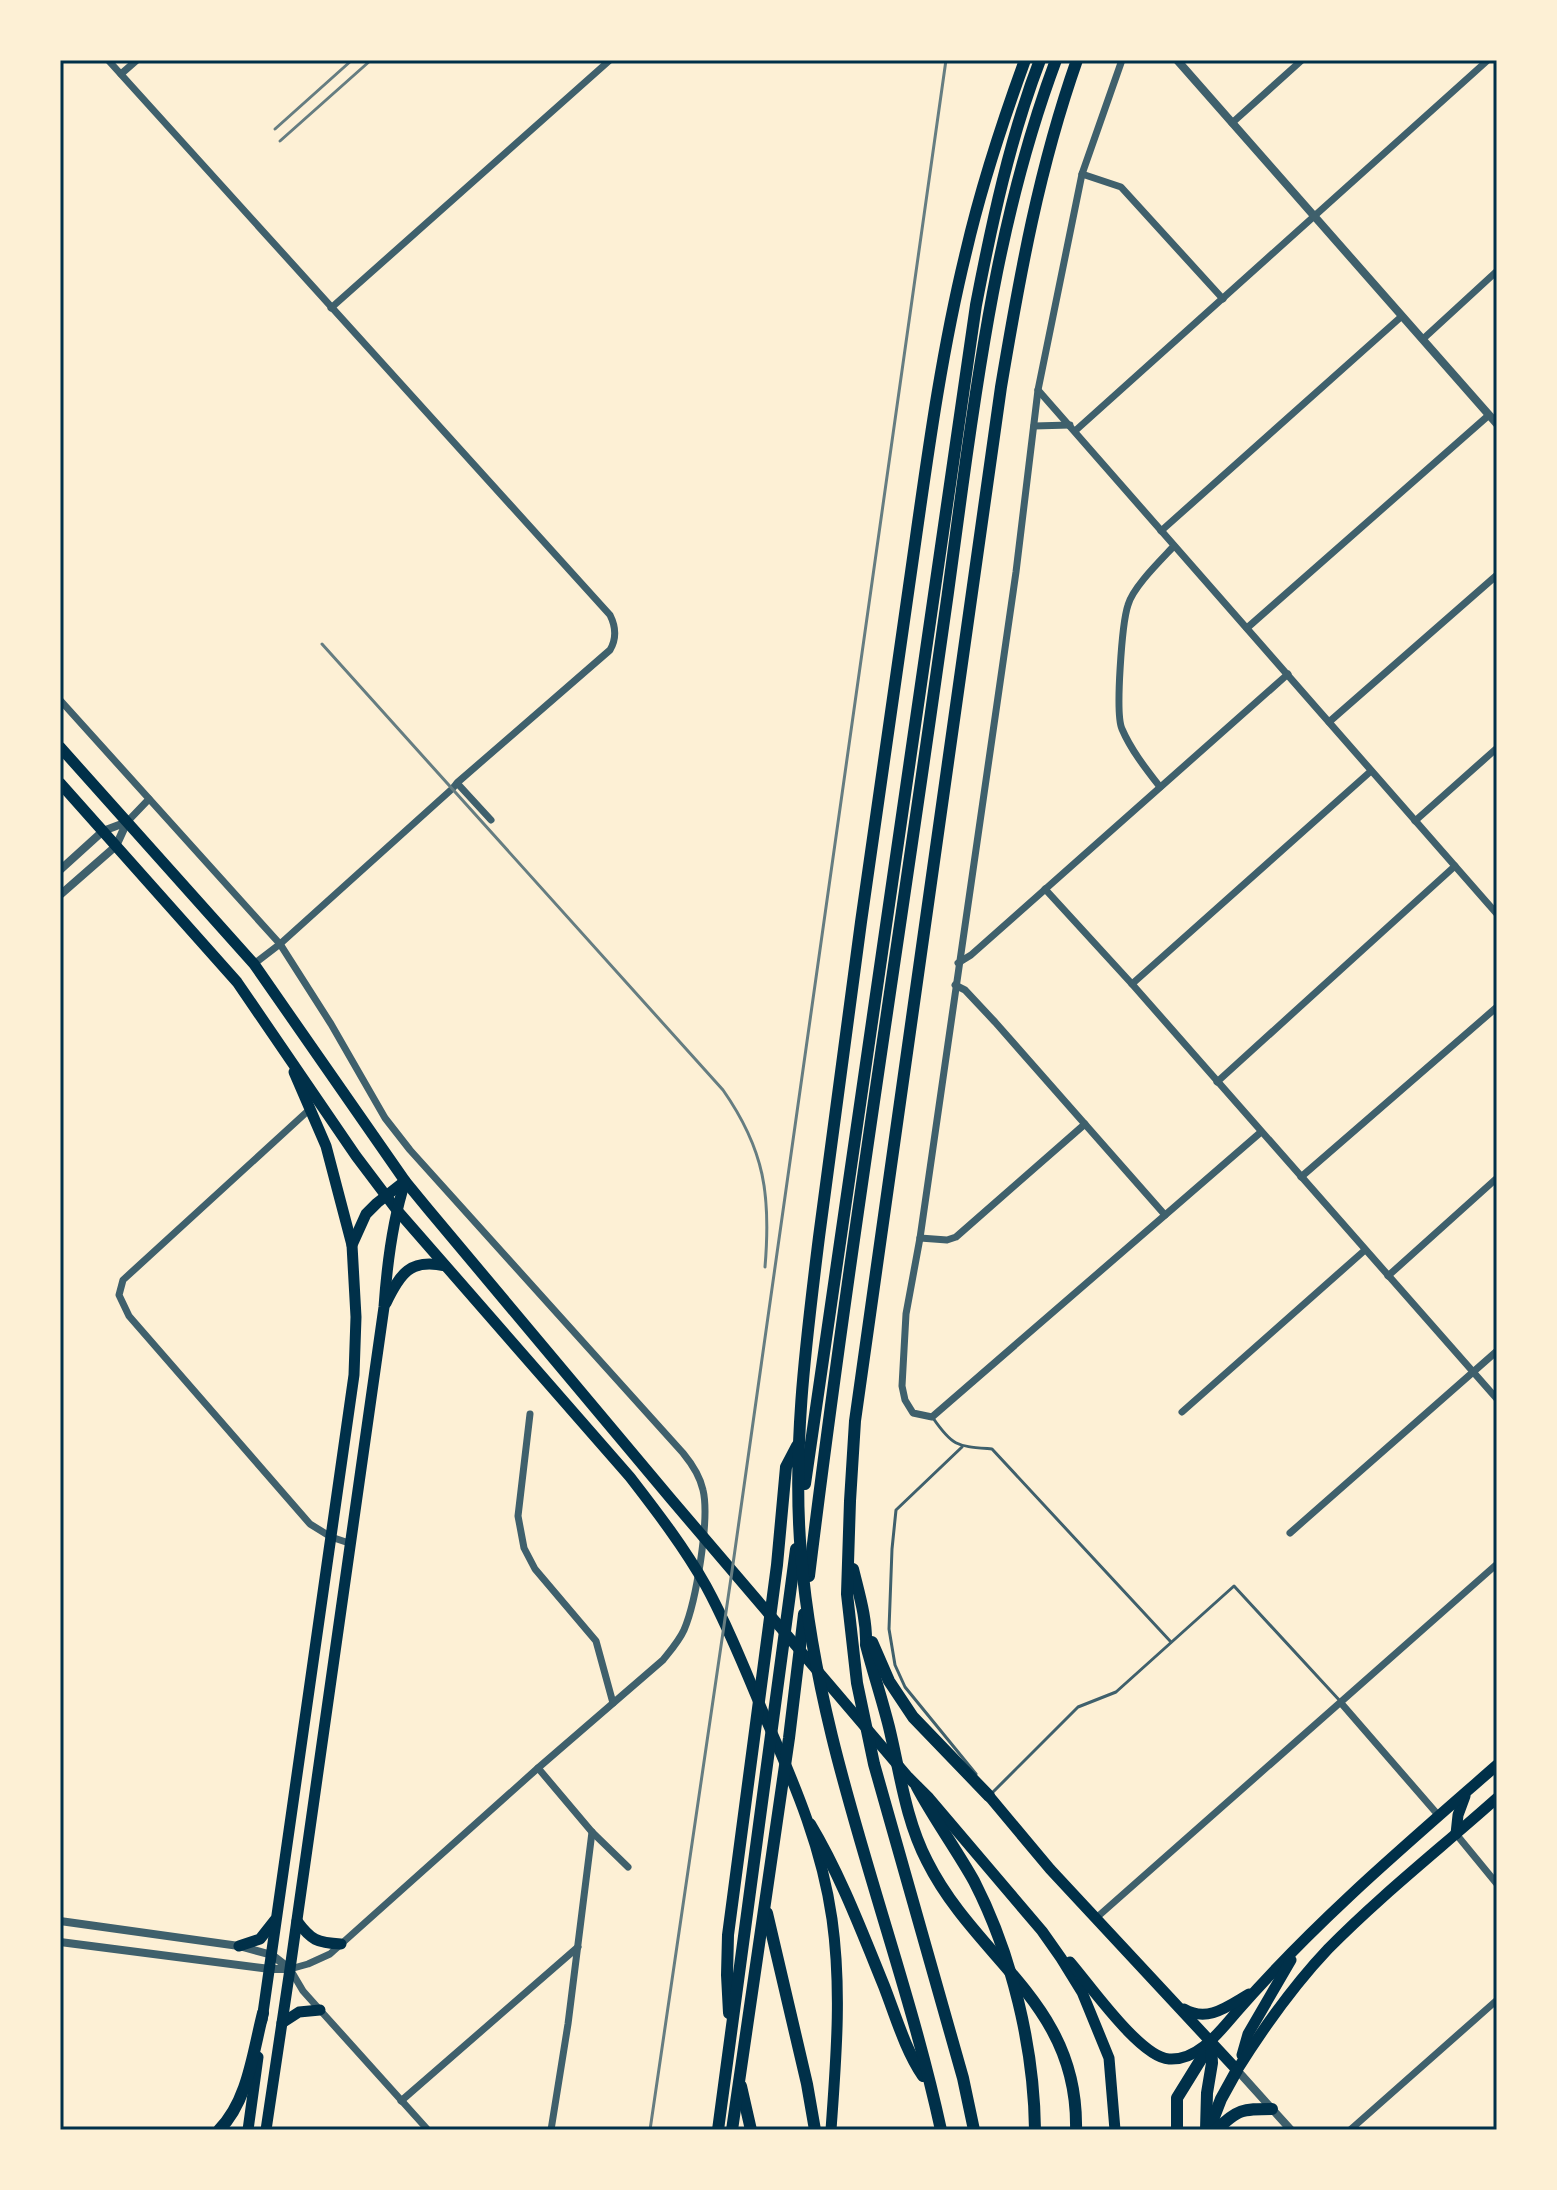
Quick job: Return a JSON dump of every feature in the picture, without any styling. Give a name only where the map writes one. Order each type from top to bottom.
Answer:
[{"type":"highway","points":[[941,2130],[822,1697],[801,1552],[799,1441],[814,1276],[837,1091],[927,456],[965,253],[991,159],[1025,60]]},
{"type":"highway","points":[[732,2130],[789,1738],[829,1414],[845,1253],[939,550],[976,305],[1002,183],[1040,60]]},
{"type":"highway","points":[[718,2130],[798,1534],[921,780],[978,369],[1001,247],[1056,60]]},
{"type":"highway","points":[[974,2130],[966,2088],[891,1827],[868,1738],[856,1674],[848,1612],[851,1470],[855,1421],[1001,387],[1038,188],[1077,60]]},
{"type":"highway","points":[[751,2130],[730,2027],[728,1935],[777,1565],[786,1467],[799,1441]]},
{"type":"highway","points":[[849,1555],[861,1602],[866,1645],[915,1835],[949,1900],[1044,2014],[1065,2057],[1074,2096],[1076,2130]]},
{"type":"highway","points":[[866,1633],[889,1681],[913,1717],[989,1796]]},
{"type":"highway","points":[[749,1775],[762,1893],[815,2130]]},
{"type":"highway","points":[[912,1782],[962,1861],[984,1903],[1012,1982],[1027,2043],[1035,2130]]},
{"type":"highway","points":[[810,1824],[824,1846],[865,1941],[910,2057],[930,2085]]},
{"type":"highway","points":[[219,2130],[230,2119],[241,2096],[263,2013]]},
{"type":"highway","points":[[1208,2130],[1211,2043]]},
{"type":"highway","points":[[1167,2130],[1177,2098],[1211,2043]]},
{"type":"highway","points":[[1208,2130],[1237,2070]]},
{"type":"highway","points":[[1177,2098],[1177,2130]]},
{"type":"highway","points":[[1216,2130],[1241,2110],[1272,2109]]},
{"type":"main road","points":[[60,747],[254,964],[405,1181],[1057,1952],[1153,2054],[1167,2059],[1175,2058],[1211,2043],[1256,1989],[1322,1920],[1497,1765]]},
{"type":"main road","points":[[60,783],[223,964],[385,1196],[583,1421],[667,1524],[705,1585],[722,1617],[810,1824],[830,1903],[839,2015],[831,2130]]},
{"type":"main road","points":[[248,2130],[354,1375],[356,1317],[352,1245],[331,1163],[284,1050]]},
{"type":"main road","points":[[352,1245],[361,1221],[371,1208],[405,1181]]},
{"type":"main road","points":[[266,2130],[384,1307],[386,1274],[396,1209],[405,1181]]},
{"type":"main road","points":[[384,1307],[397,1282],[409,1269],[425,1263],[446,1266]]},
{"type":"main road","points":[[1456,1834],[1458,1815],[1466,1792]]},
{"type":"main road","points":[[989,1796],[1095,1919],[1237,2070]]},
{"type":"main road","points":[[1237,2070],[1268,2021],[1327,1950],[1497,1798]]},
{"type":"main road","points":[[239,1946],[260,1939],[278,1916]]},
{"type":"main road","points":[[297,1921],[318,1942],[341,1944]]},
{"type":"main road","points":[[1237,2070],[1248,2034],[1305,1938]]},
{"type":"main road","points":[[1057,1952],[1090,2011],[1109,2058],[1115,2130]]},
{"type":"main road","points":[[1177,2006],[1194,2015],[1205,2015],[1256,1989]]},
{"type":"main road","points":[[282,2023],[299,2012],[320,2010]]},
{"type":"street","points":[[108,60],[610,615],[615,625],[614,644],[610,650],[254,964]]},
{"type":"street","points":[[121,74],[137,60]]},
{"type":"street","points":[[331,308],[610,60]]},
{"type":"street","points":[[1122,60],[1082,174],[1038,390],[1014,586],[920,1238],[906,1314],[902,1386],[905,1400],[913,1413],[932,1417],[1261,1132]]},
{"type":"street","points":[[1177,60],[1497,424]]},
{"type":"street","points":[[1232,123],[1302,60]]},
{"type":"street","points":[[1034,426],[1072,428],[1316,217],[1488,60]]},
{"type":"street","points":[[1082,174],[1121,187],[1223,299]]},
{"type":"street","points":[[1423,339],[1497,271]]},
{"type":"street","points":[[1161,531],[1402,316]]},
{"type":"street","points":[[1038,390],[1497,914]]},
{"type":"street","points":[[1247,628],[1489,415]]},
{"type":"street","points":[[1160,787],[1120,727],[1120,674],[1128,603],[1153,567],[1174,546]]},
{"type":"street","points":[[1329,722],[1497,575]]},
{"type":"street","points":[[958,963],[971,955],[1288,674]]},
{"type":"street","points":[[60,700],[280,944],[385,1118],[410,1150],[694,1467],[703,1488],[706,1510],[701,1557],[685,1628],[663,1660],[330,1954],[290,1969],[270,1969],[60,1942]]},
{"type":"street","points":[[1415,821],[1497,748]]},
{"type":"street","points":[[1132,984],[1371,771]]},
{"type":"street","points":[[457,783],[491,820]]},
{"type":"street","points":[[60,895],[116,846],[127,822],[149,799]]},
{"type":"street","points":[[60,870],[103,831],[127,822]]},
{"type":"street","points":[[1217,1082],[1455,866]]},
{"type":"street","points":[[1045,889],[1497,1399]]},
{"type":"street","points":[[955,985],[965,990],[995,1022],[1165,1215]]},
{"type":"street","points":[[1301,1177],[1497,1007]]},
{"type":"street","points":[[310,1109],[123,1280],[119,1295],[129,1316],[310,1524],[331,1537],[349,1543]]},
{"type":"street","points":[[920,1238],[947,1240],[956,1237],[1085,1124]]},
{"type":"street","points":[[1388,1276],[1497,1178]]},
{"type":"street","points":[[1182,1412],[1365,1250]]},
{"type":"street","points":[[1290,1533],[1497,1351]]},
{"type":"street","points":[[530,1414],[518,1516],[524,1548],[535,1569],[596,1641],[613,1703]]},
{"type":"street","points":[[1095,1919],[1497,1564]]},
{"type":"street","points":[[1341,1703],[1439,1816]]},
{"type":"street","points":[[538,1768],[592,1832],[628,1867]]},
{"type":"street","points":[[551,2130],[592,1832]]},
{"type":"street","points":[[1456,1834],[1497,1884]]},
{"type":"street","points":[[60,1921],[239,1946],[272,1955],[290,1969],[303,1991],[428,2130]]},
{"type":"street","points":[[401,2101],[578,1947]]},
{"type":"street","points":[[1350,2130],[1497,2000]]},
{"type":"street","points":[[1237,2070],[1291,2130]]},
{"type":"lane","points":[[932,1417],[947,1438],[962,1447],[992,1449],[1171,1642]]},
{"type":"lane","points":[[962,1447],[896,1510],[889,1629],[895,1665],[905,1687],[974,1772],[989,1796],[1078,1707],[1116,1692],[1234,1586],[1341,1703]]},
{"type":"railway","points":[[275,129],[352,60]]},
{"type":"railway","points":[[280,141],[371,60]]},
{"type":"railway","points":[[650,2130],[946,60]]},
{"type":"railway","points":[[322,644],[723,1090],[748,1133],[762,1174],[767,1218],[765,1267]]}]
